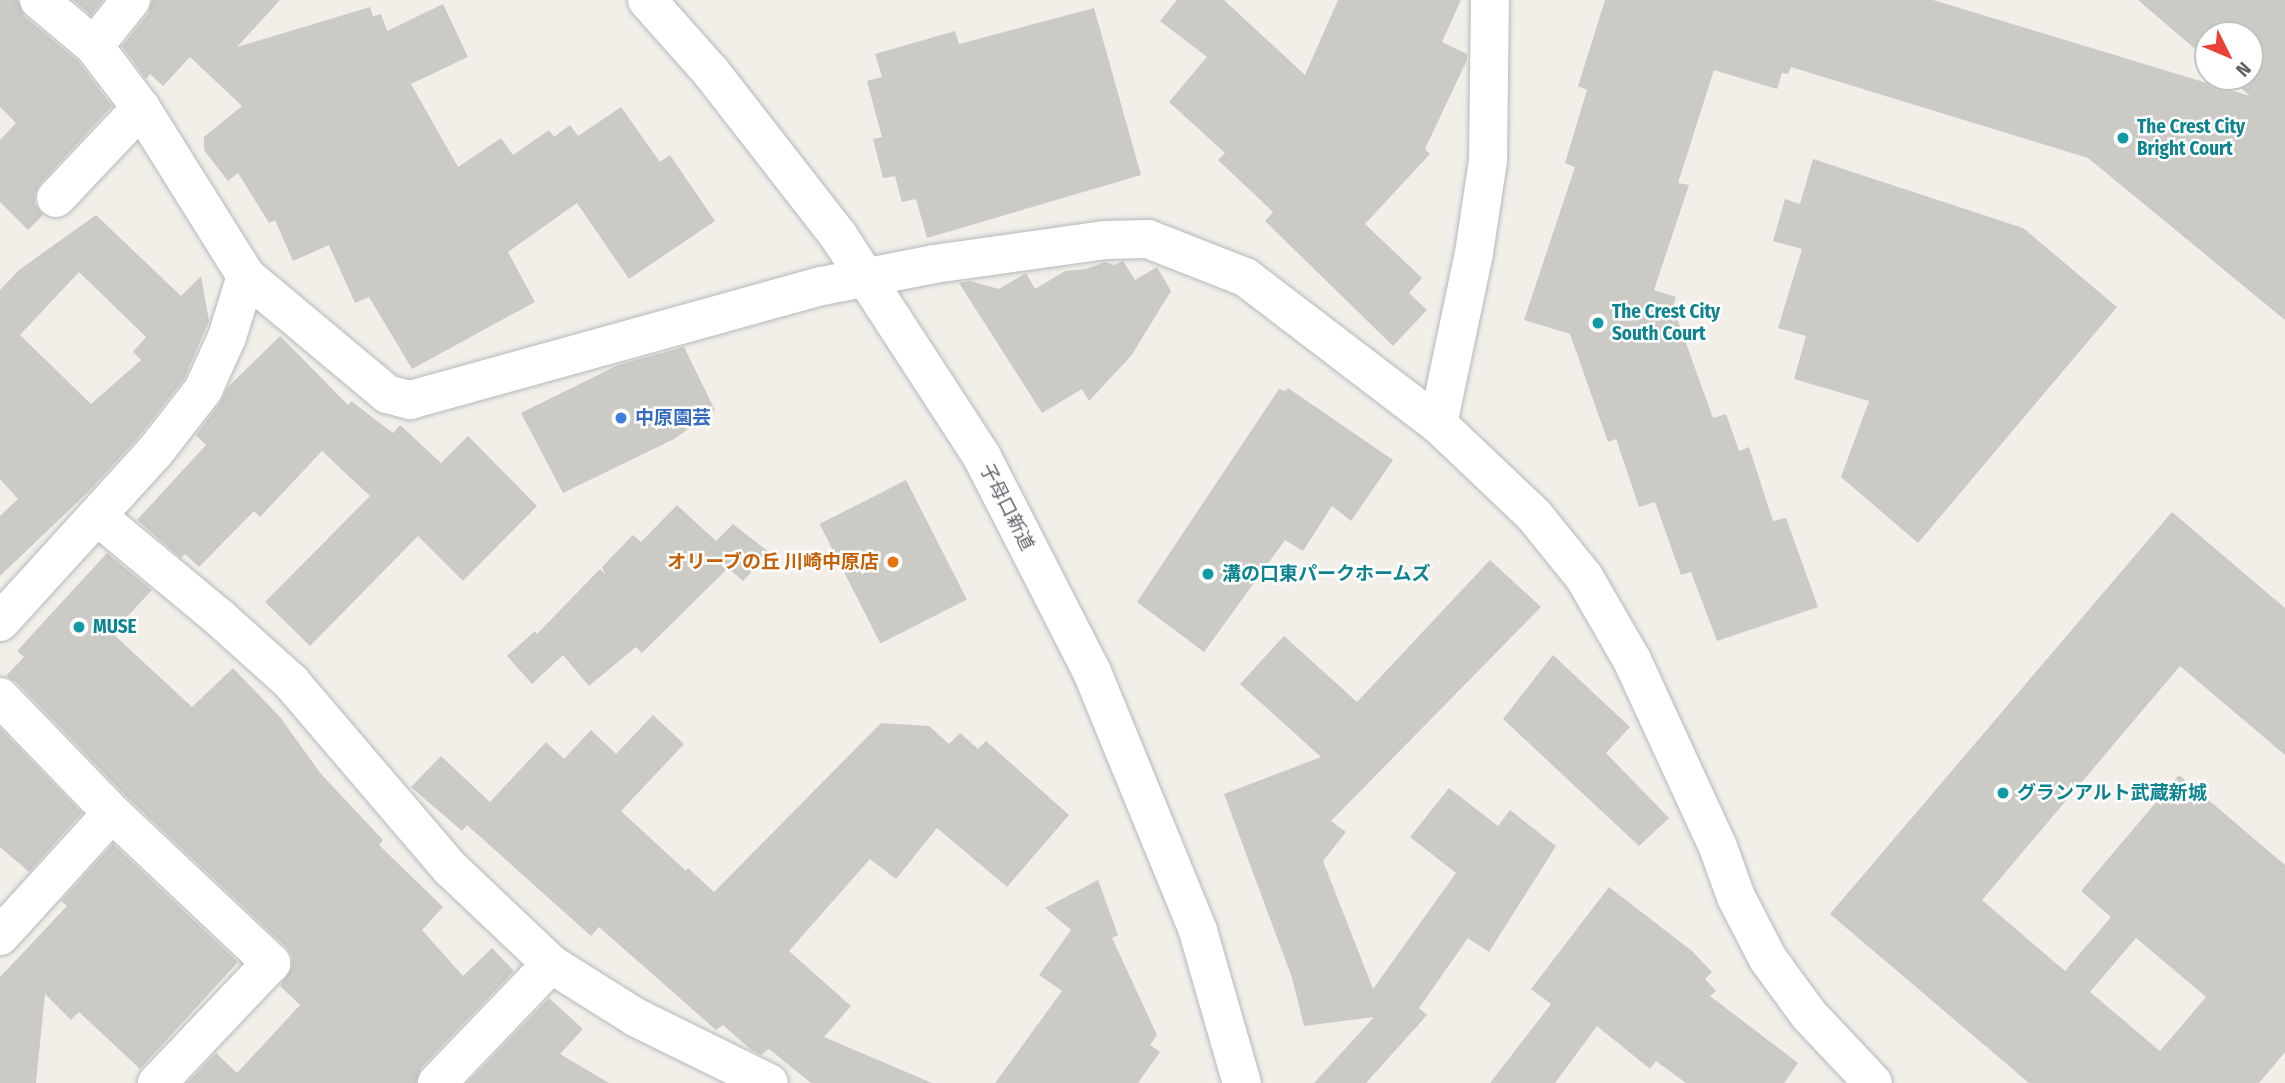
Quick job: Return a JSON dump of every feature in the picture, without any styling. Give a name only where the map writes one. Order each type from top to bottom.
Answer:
[{"type":"street","points":[[40,0],[94,46],[141,108],[246,276],[387,394],[410,400],[866,276],[1104,240],[1148,239],[1245,277],[1438,424],[1533,514],[1584,577],[1633,660],[1718,847],[1736,897],[1768,959],[1809,1015],[1872,1083]]},
{"type":"street","points":[[94,46],[131,0]]},
{"type":"street","name":"子母口新道","points":[[648,0],[711,72],[866,276],[982,457],[1092,672],[1198,931],[1242,1083]]},
{"type":"street","points":[[1438,424],[1474,253],[1488,160],[1490,0]]},
{"type":"street","points":[[56,198],[141,108]]},
{"type":"street","points":[[0,621],[154,453],[203,390],[227,337],[246,276]]},
{"type":"street","points":[[97,516],[220,618],[290,682],[450,868],[551,964],[635,1017],[769,1083]]},
{"type":"street","points":[[0,697],[112,813],[271,963],[157,1083]]},
{"type":"street","points":[[0,936],[112,813]]},
{"type":"street","points":[[437,1083],[551,964]]},
{"type":"building","points":[[0,0],[18,0],[24,16],[78,61],[112,106],[40,184],[35,194],[35,204],[43,215],[28,230],[0,202],[0,140],[16,123],[0,107]]},
{"type":"building","points":[[73,0],[103,0],[91,15]]},
{"type":"building","points":[[152,0],[280,0],[237,47],[370,7],[373,16],[381,14],[387,31],[443,4],[468,57],[411,84],[458,167],[501,138],[513,155],[549,130],[554,137],[570,125],[578,136],[621,107],[660,162],[670,155],[715,221],[629,279],[577,203],[508,252],[535,302],[412,369],[369,297],[355,303],[329,245],[293,261],[275,220],[269,223],[238,173],[228,181],[204,150],[204,137],[242,106],[190,57],[163,86],[150,74],[146,79],[122,46],[148,14]]},
{"type":"building","points":[[1177,0],[1224,0],[1305,75],[1338,0],[1461,0],[1442,42],[1467,54],[1467,60],[1425,149],[1430,154],[1365,224],[1422,278],[1409,293],[1427,310],[1393,346],[1265,221],[1273,212],[1218,160],[1225,153],[1169,102],[1207,57],[1160,21]]},
{"type":"building","points":[[1605,0],[1933,0],[2194,79],[2194,91],[2233,91],[2250,96],[2244,91],[2264,91],[2264,21],[2194,21],[2194,48],[2138,0],[2285,0],[2285,320],[2088,158],[1791,67],[1788,74],[1782,73],[1777,89],[1714,70],[1678,183],[1689,185],[1654,290],[1676,297],[1673,307],[1713,418],[1726,414],[1739,451],[1749,447],[1773,521],[1786,518],[1818,607],[1717,641],[1691,572],[1681,575],[1655,502],[1639,507],[1616,439],[1608,442],[1570,334],[1524,320],[1575,167],[1565,163],[1587,90],[1578,86]]},
{"type":"building","points":[[1094,8],[1141,175],[927,238],[916,199],[902,202],[895,176],[883,178],[873,139],[882,137],[867,81],[882,77],[875,54],[955,31],[959,44]]},
{"type":"building","points":[[1813,159],[2023,228],[2117,307],[1918,543],[1841,477],[1869,401],[1794,379],[1806,336],[1778,328],[1802,249],[1773,241],[1785,199],[1800,204]]},
{"type":"building","points":[[96,215],[181,296],[201,276],[209,321],[184,379],[137,439],[89,491],[0,576],[0,516],[18,499],[0,479],[0,290],[19,270]],"holes":[[[79,272],[146,337],[133,352],[141,360],[91,404],[20,335]]]},
{"type":"building","points":[[1123,261],[1135,280],[1157,267],[1171,291],[1131,356],[1089,401],[1082,389],[1042,413],[959,283],[970,281],[999,289],[1026,273],[1035,289],[1065,271],[1086,269],[1105,262],[1114,265]]},
{"type":"building","points":[[280,336],[348,405],[351,401],[393,433],[400,425],[441,463],[468,436],[537,506],[463,581],[418,536],[310,646],[265,602],[370,496],[322,451],[260,517],[254,511],[199,567],[185,554],[181,558],[137,520],[206,445],[196,435],[220,403],[228,387]]},
{"type":"building","name":"中原園芸","points":[[684,347],[715,410],[674,439],[563,493],[521,413],[618,365]]},
{"type":"building","name":"溝の口東パークホームズ","points":[[1288,388],[1393,460],[1351,521],[1332,506],[1303,551],[1285,540],[1204,652],[1137,602],[1279,389],[1285,391]]},
{"type":"building","name":"オリーブの丘 川崎中原店","points":[[906,480],[967,599],[880,643],[820,524]]},
{"type":"building","points":[[677,505],[716,541],[733,524],[770,553],[743,581],[728,568],[642,653],[636,647],[589,686],[563,655],[532,684],[507,656],[535,631],[537,634],[600,569],[605,574],[602,567],[633,535],[641,542]]},
{"type":"building","name":"グランアルト武蔵新城","points":[[2172,512],[2285,608],[2285,755],[2180,666],[1982,900],[2065,971],[2111,917],[2081,891],[2179,775],[2285,865],[2285,1052],[2259,1083],[2029,1083],[1830,914]],"holes":[[[2136,938],[2206,997],[2160,1051],[2090,992]]]},
{"type":"building","points":[[107,553],[152,590],[112,633],[192,707],[233,668],[280,717],[321,774],[383,840],[379,845],[443,907],[422,930],[463,976],[492,948],[514,971],[421,1068],[416,1083],[187,1083],[216,1053],[237,1073],[300,1005],[280,986],[292,967],[292,956],[286,947],[127,797],[16,682],[6,676],[24,657],[17,651]]},
{"type":"building","points":[[1490,560],[1541,607],[1331,821],[1346,832],[1323,861],[1373,989],[1456,873],[1410,837],[1449,788],[1498,826],[1510,810],[1556,846],[1489,952],[1468,938],[1419,1008],[1427,1015],[1366,1083],[1314,1083],[1374,1017],[1304,1026],[1292,978],[1224,794],[1321,757],[1240,684],[1284,636],[1357,702]]},
{"type":"building","points":[[1553,655],[1630,727],[1606,753],[1669,818],[1639,846],[1503,719]]},
{"type":"building","points":[[653,715],[684,744],[621,811],[686,871],[688,868],[714,892],[881,723],[929,726],[949,744],[960,733],[978,749],[986,741],[1069,815],[1007,887],[937,828],[896,879],[870,859],[789,951],[851,1006],[824,1037],[932,1083],[811,1083],[769,1049],[761,1055],[750,1049],[723,1025],[716,1030],[599,927],[591,936],[467,825],[462,831],[411,787],[441,756],[490,802],[546,742],[564,759],[591,730],[616,754]]},
{"type":"building","points":[[0,728],[82,813],[29,872],[0,847]]},
{"type":"building","points":[[113,844],[238,962],[140,1069],[79,1012],[71,1020],[45,994],[36,1083],[0,1083],[0,977],[67,906],[61,901]]},
{"type":"building","points":[[1098,880],[1118,935],[1112,938],[1157,1035],[1150,1045],[1160,1052],[1138,1083],[995,1083],[1062,991],[1039,975],[1071,930],[1045,908]]},
{"type":"building","points":[[1609,887],[1692,951],[1712,972],[1705,979],[1716,991],[1710,996],[1798,1063],[1784,1083],[1686,1083],[1656,1061],[1650,1069],[1597,1026],[1555,1083],[1490,1083],[1551,1004],[1531,989]]},
{"type":"building","points":[[549,998],[583,1029],[560,1054],[609,1083],[467,1083]]},
{"type":"place","name":"The Crest City Bright Court","points":[[2123,138]]},
{"type":"place","name":"The Crest City South Court","points":[[1598,323]]},
{"type":"place","name":"中原園芸","points":[[621,418]]},
{"type":"place","name":"オリーブの丘 川崎中原店","points":[[893,562]]},
{"type":"place","name":"溝の口東パークホームズ","points":[[1208,574]]},
{"type":"place","name":"MUSE","points":[[79,627]]},
{"type":"place","name":"グランアルト武蔵新城","points":[[2003,793]]}]
